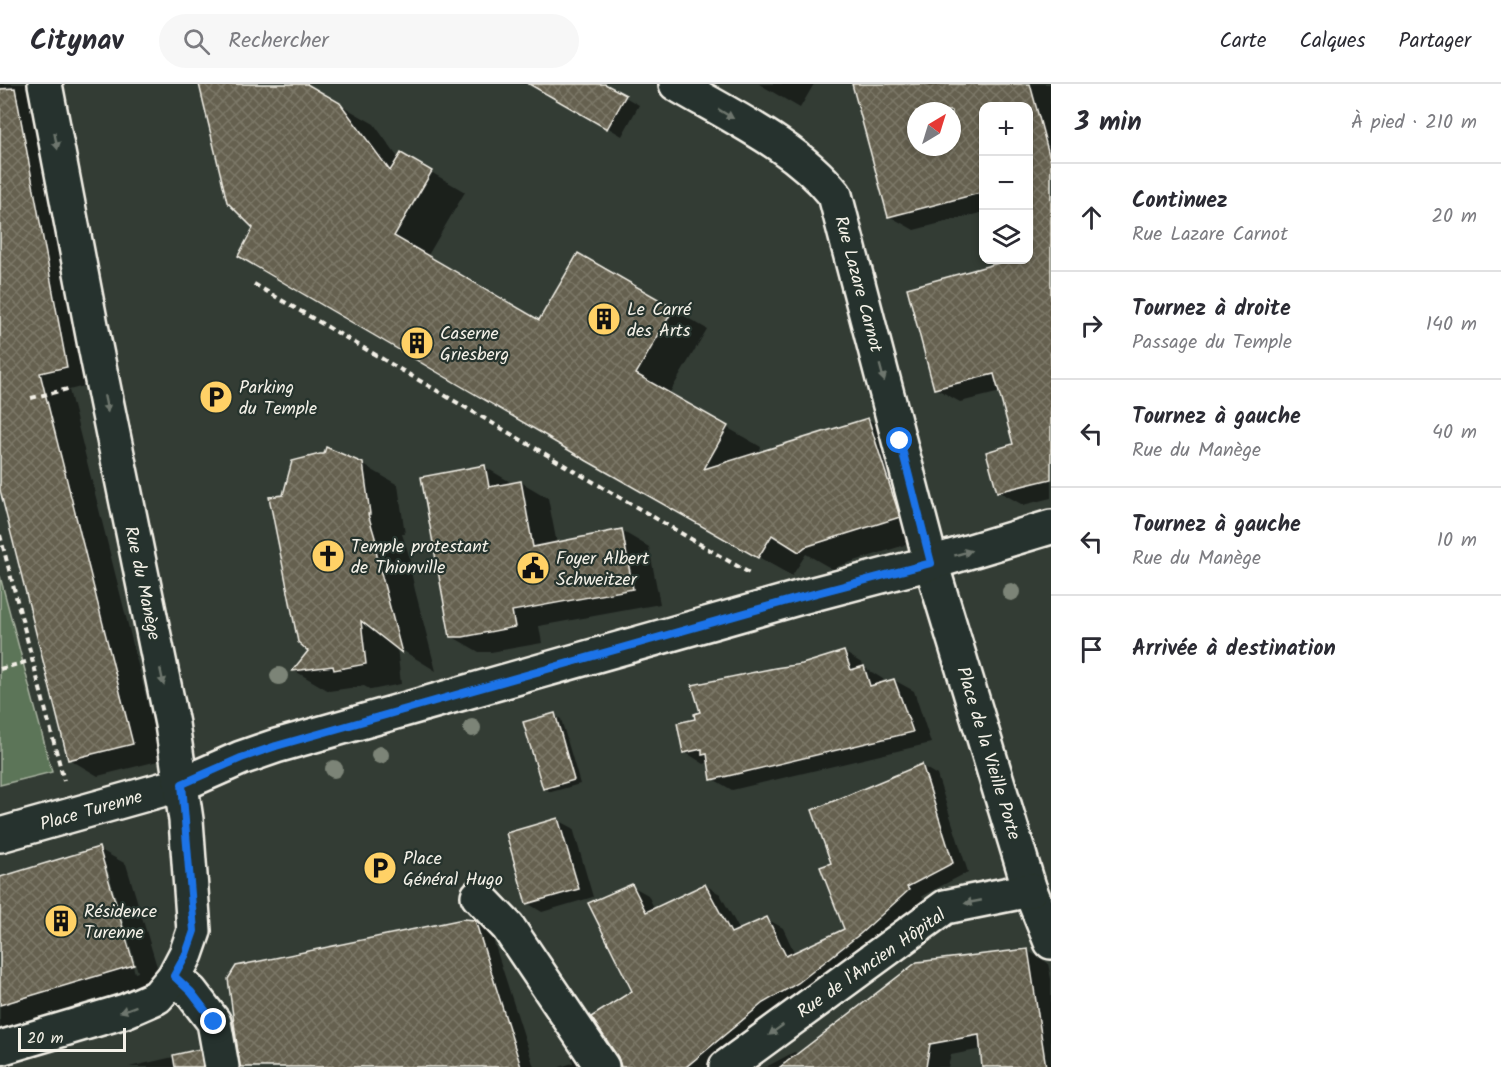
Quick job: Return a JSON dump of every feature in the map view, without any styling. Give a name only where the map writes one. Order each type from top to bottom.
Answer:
[{"type":"street","name":"Rue du Manège","points":[[0,1048],[136,1006],[157,997],[174,976],[186,954],[194,931],[182,784],[172,724],[97,358],[45,84]]},
{"type":"street","name":"Rue Lazare Carnot","points":[[676,84],[797,156],[824,181],[835,195],[931,563]]},
{"type":"street","name":"Place Turenne","points":[[0,836],[182,784],[241,758],[276,746],[798,598],[931,563],[1051,527]]},
{"type":"street","name":"Place de la Vieille Porte","points":[[931,563],[1030,890],[1051,942]]},
{"type":"street","name":"Rue de l'Ancien Hôpital","points":[[726,1067],[945,908],[1030,890]]},
{"type":"street","points":[[478,896],[508,927],[602,1067]]},
{"type":"street","points":[[174,976],[191,992],[214,1022],[222,1067]]},
{"type":"path","points":[[254,284],[753,576],[798,598]]},
{"type":"path","points":[[31,398],[77,387]]},
{"type":"path","points":[[0,534],[64,782]]},
{"type":"path","points":[[0,669],[33,660]]},
{"type":"green space","points":[[0,576],[52,772],[0,785]]},
{"type":"building","name":"Le Carré des Arts","points":[[199,84],[307,84],[340,103],[390,171],[401,153],[432,171],[394,236],[539,320],[578,253],[674,308],[636,374],[728,426],[704,469],[868,418],[900,517],[805,547],[799,552],[772,535],[758,558],[587,461],[238,256],[253,228],[227,202]]},
{"type":"building","points":[[529,84],[605,84],[626,95],[607,129]]},
{"type":"building","points":[[852,84],[1030,84],[1051,162],[1051,479],[997,492],[986,452],[1013,444],[994,374],[934,389],[907,288],[995,264],[1033,264],[1033,102],[979,102],[979,193],[888,217]]},
{"type":"building","points":[[15,88],[67,367],[40,373],[133,744],[68,760],[0,490],[0,89]]},
{"type":"building","name":"Temple protestant de Thionville","points":[[326,447],[363,463],[370,514],[368,514],[402,653],[361,621],[366,664],[334,670],[333,666],[292,671],[308,651],[298,642],[269,497],[283,495],[292,461],[324,454]]},
{"type":"building","name":"Foyer Albert Schweitzer","points":[[485,465],[489,487],[521,481],[533,547],[622,529],[633,589],[512,611],[515,627],[463,637],[450,637],[421,477]]},
{"type":"building","points":[[844,651],[851,670],[864,666],[870,686],[894,679],[913,732],[711,780],[707,754],[702,755],[702,749],[683,753],[677,723],[695,719],[694,714],[700,712],[692,685],[802,664]]},
{"type":"building","points":[[555,713],[574,780],[543,789],[523,722]]},
{"type":"building","points":[[922,764],[953,863],[907,887],[909,890],[860,934],[798,983],[763,1003],[686,1067],[621,1067],[618,1057],[591,1017],[632,991],[588,903],[632,884],[646,912],[705,884],[731,933],[767,917],[786,956],[844,929],[820,867],[831,863],[812,810]]},
{"type":"building","points":[[558,818],[579,889],[526,904],[506,833]]},
{"type":"building","name":"Résidence Turenne","points":[[99,847],[134,965],[0,1005],[0,877]]},
{"type":"building","points":[[463,919],[475,920],[521,1067],[240,1067],[228,979],[236,966]]},
{"type":"building","points":[[1028,949],[1046,1067],[982,1067],[979,1035],[930,1044],[926,1067],[780,1067],[917,962]]},
{"type":"building","points":[[200,1049],[203,1067],[175,1067],[173,1055]]},
{"type":"place","name":"Le Carré des Arts","points":[[604,319]]},
{"type":"place","name":"Caserne Griesberg","points":[[417,343]]},
{"type":"place","name":"Parking du Temple","points":[[216,397]]},
{"type":"place","name":"Temple protestant de Thionville","points":[[328,556]]},
{"type":"place","name":"Foyer Albert Schweitzer","points":[[533,568]]},
{"type":"place","name":"Place Général Hugo","points":[[380,868]]},
{"type":"place","name":"Résidence Turenne","points":[[61,921]]},
{"type":"route","points":[[214,1022],[191,992],[174,976],[186,954],[194,931],[182,784],[241,758],[276,746],[798,598],[931,563],[900,441]]}]
